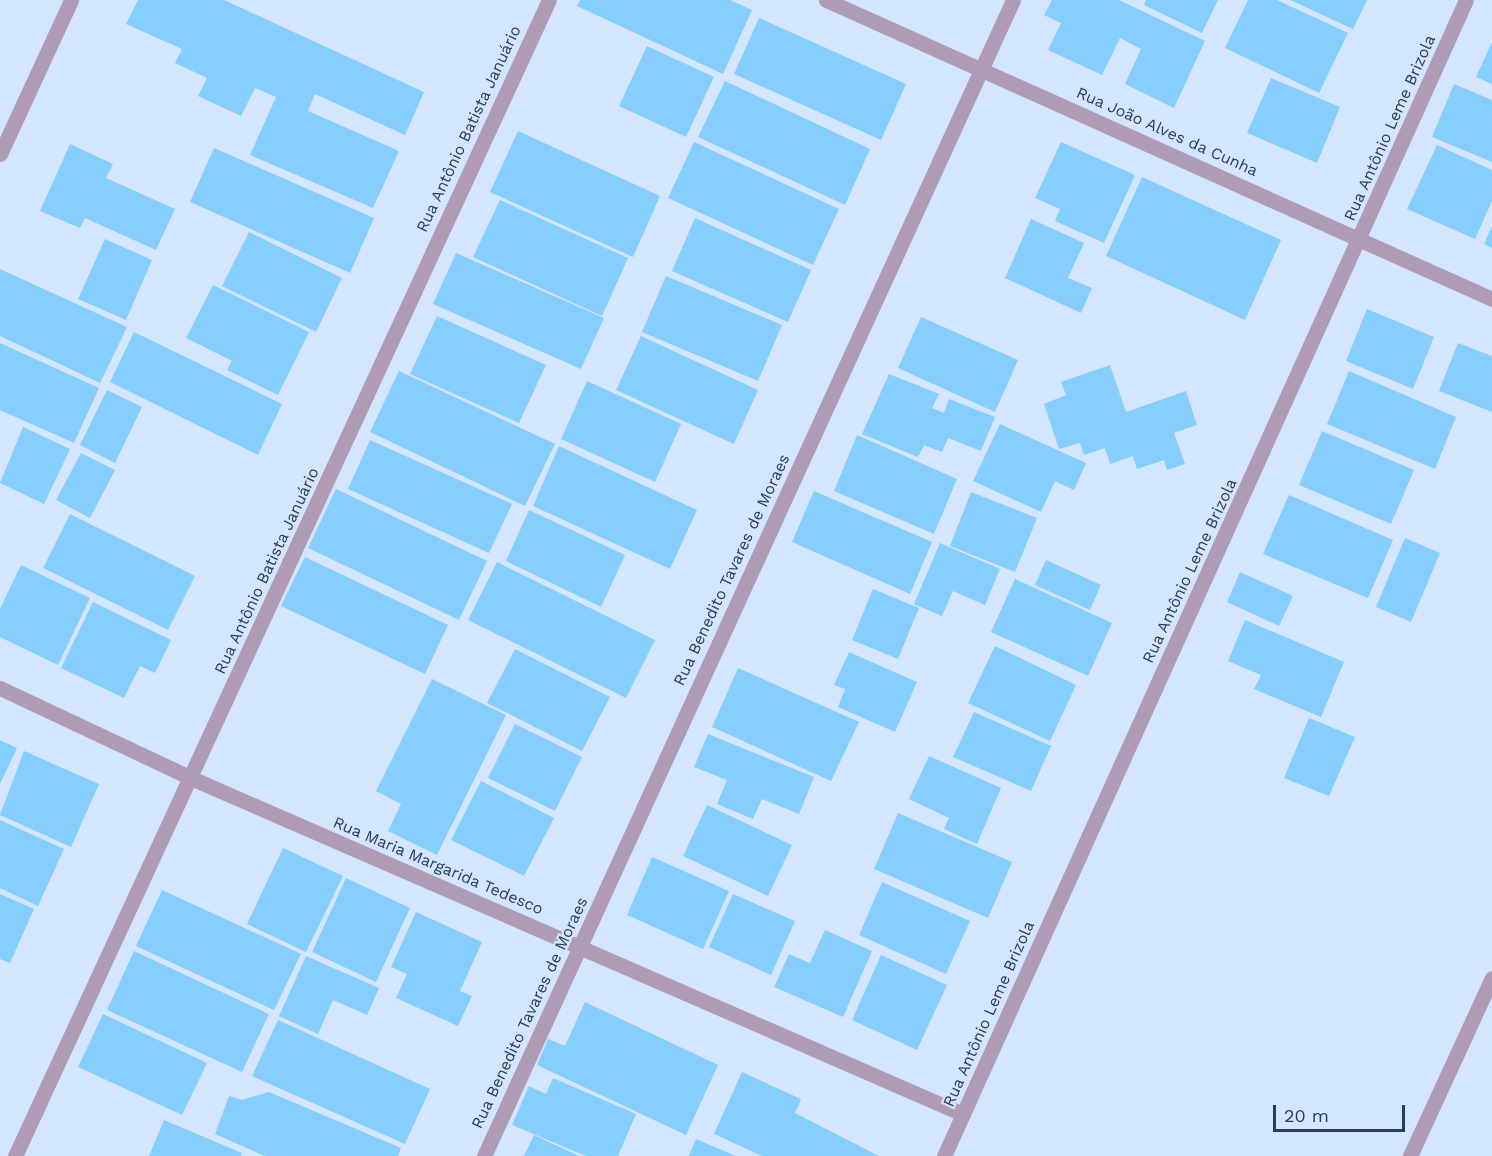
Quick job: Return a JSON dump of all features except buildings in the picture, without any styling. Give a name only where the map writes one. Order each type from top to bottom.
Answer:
[{"type":"street","points":[[0,154],[71,0]]},
{"type":"street","name":"Rua Antônio Batista Januário","points":[[15,1156],[549,0]]},
{"type":"street","name":"Rua João Alves da Cunha","points":[[826,0],[1492,299]]},
{"type":"street","name":"Rua Benedito Tavares de Moraes","points":[[484,1156],[1013,0]]},
{"type":"street","name":"Rua Antônio Leme Brizola","points":[[944,1156],[1361,239],[1467,0]]},
{"type":"street","name":"Rua Maria Margarida Tedesco","points":[[0,688],[191,778],[963,1114]]},
{"type":"street","points":[[1410,1156],[1492,978]]}]
